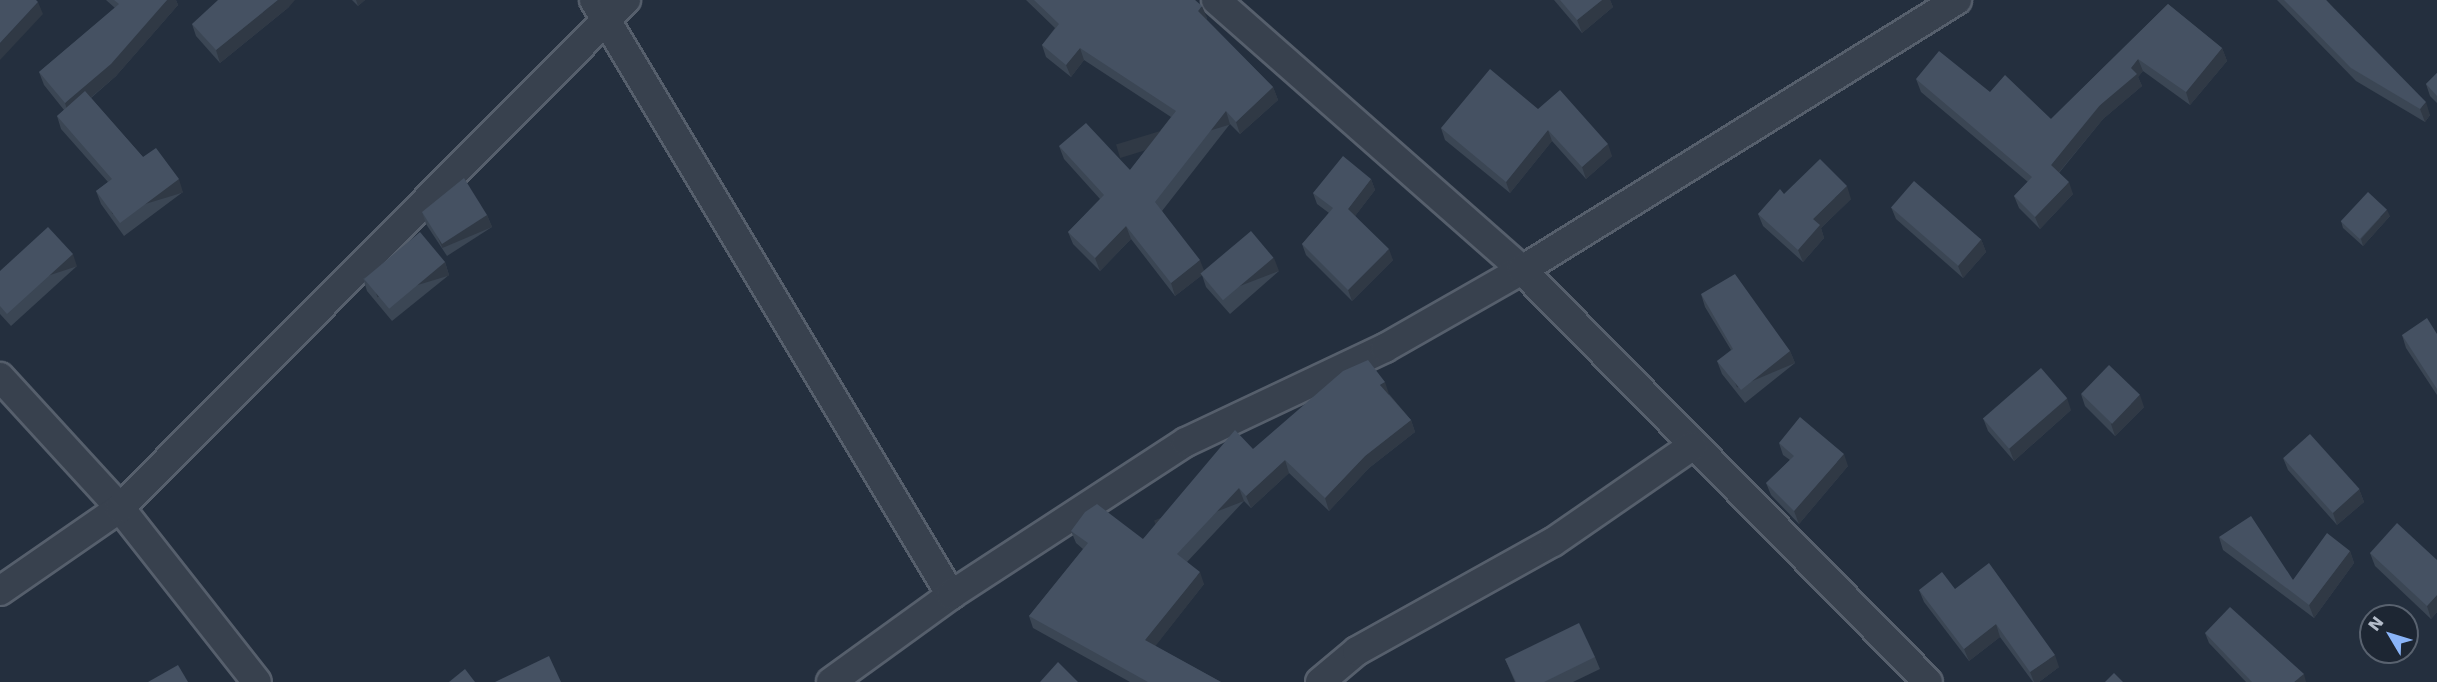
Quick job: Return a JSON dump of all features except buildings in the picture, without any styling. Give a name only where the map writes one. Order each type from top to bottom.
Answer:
[{"type":"street","points":[[1216,0],[1522,270],[1692,446],[1928,682]]},
{"type":"street","points":[[831,682],[951,595],[1186,442],[1384,348],[1522,270],[1957,0]]},
{"type":"street","points":[[0,591],[120,508],[609,6],[951,595]]},
{"type":"street","points":[[0,377],[120,508],[257,682]]},
{"type":"street","points":[[1320,682],[1357,651],[1553,542],[1692,446]]}]
